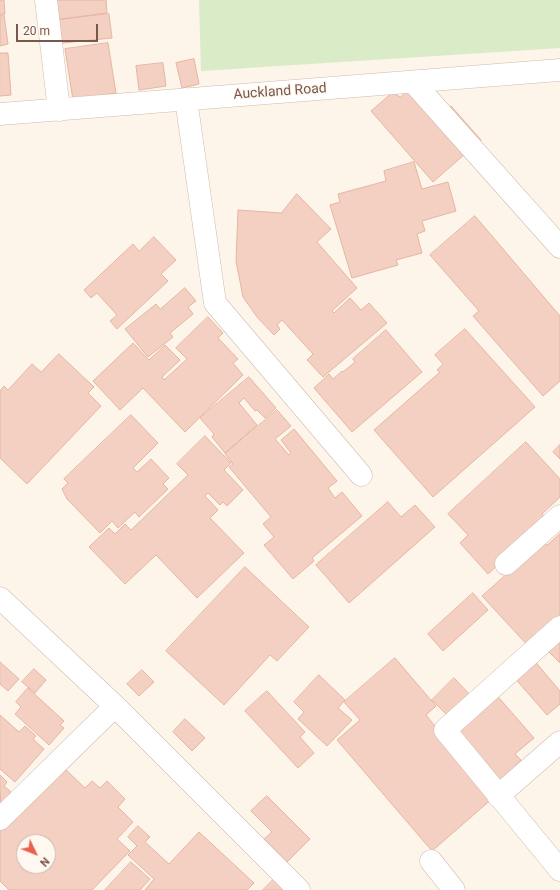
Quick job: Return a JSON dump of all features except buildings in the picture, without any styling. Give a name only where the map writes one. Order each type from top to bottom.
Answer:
[{"type":"street","points":[[46,0],[59,110]]},
{"type":"street","name":"Auckland Road","points":[[0,114],[560,70]]},
{"type":"street","points":[[413,82],[560,247]]},
{"type":"street","points":[[186,99],[215,303],[360,475]]},
{"type":"street","points":[[506,564],[560,516]]},
{"type":"street","points":[[0,598],[115,706],[299,890]]},
{"type":"street","points":[[560,627],[445,730],[560,870]]},
{"type":"street","points":[[0,819],[115,706]]},
{"type":"street","points":[[498,796],[560,742]]},
{"type":"street","points":[[431,861],[454,890]]},
{"type":"green space","points":[[199,0],[560,0],[560,48],[201,71]]}]
